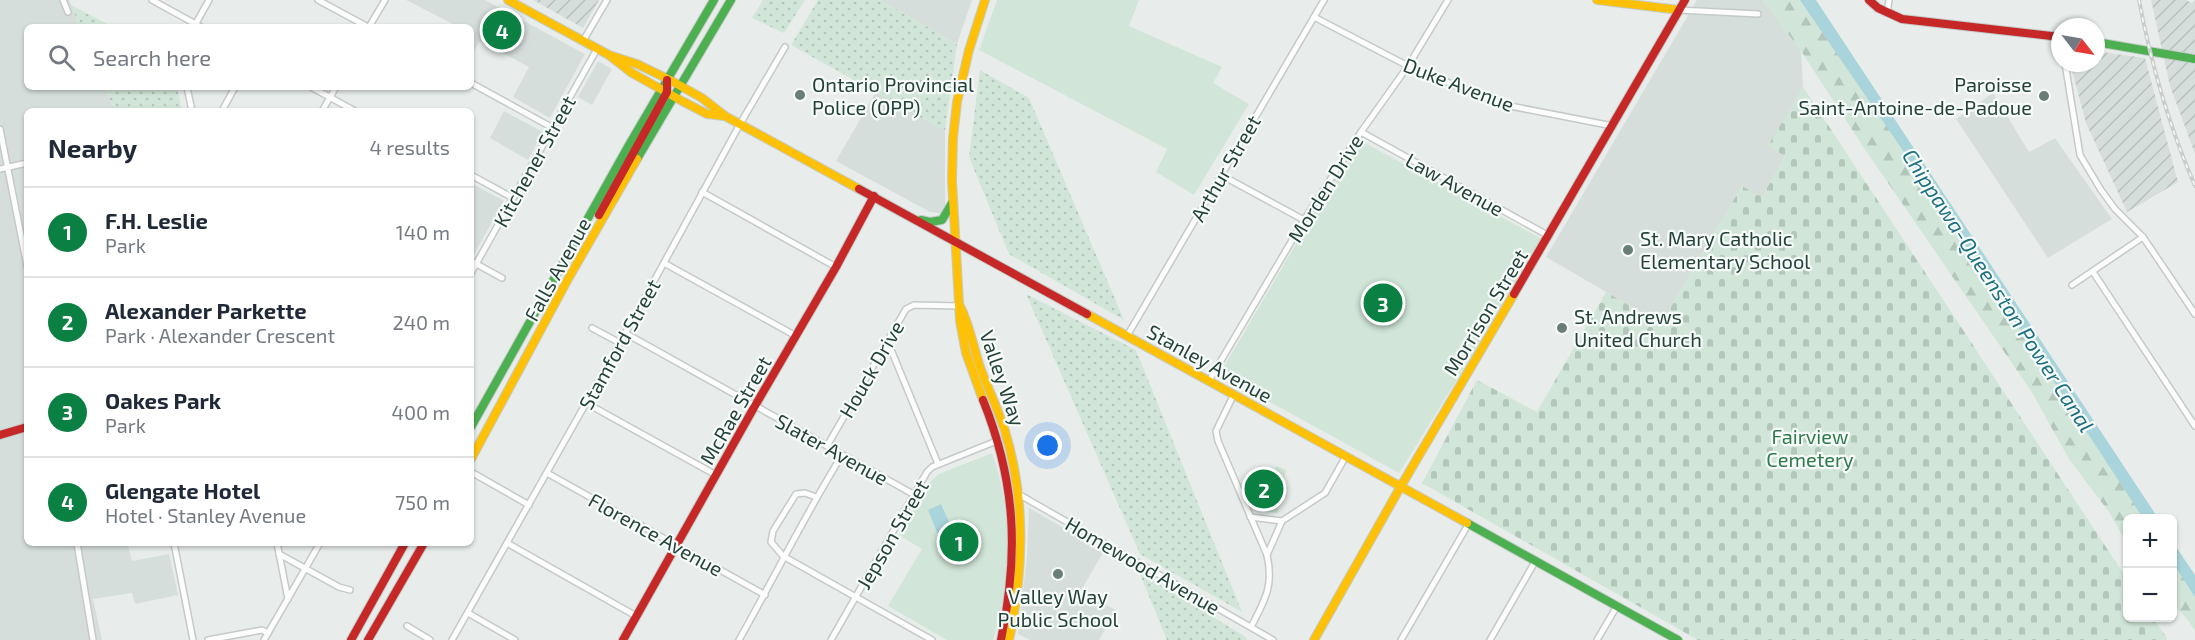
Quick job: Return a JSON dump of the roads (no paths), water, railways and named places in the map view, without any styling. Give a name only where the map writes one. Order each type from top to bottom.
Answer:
[{"type":"main road","name":"Stanley Avenue","points":[[508,0],[609,55],[632,73],[707,114],[725,116]]},
{"type":"main road","points":[[714,0],[666,80],[667,92],[679,86],[731,0]]},
{"type":"main road","name":"Valley Way","points":[[985,0],[959,94],[953,136],[955,242],[960,306],[965,314],[1002,439],[1016,496],[1021,576],[1009,640]]},
{"type":"main road","points":[[1597,0],[1679,10]]},
{"type":"main road","name":"Morrison Street","points":[[1314,640],[1401,486],[1685,0]]},
{"type":"main road","points":[[1869,0],[1887,13],[1902,19],[2051,37]]},
{"type":"main road","points":[[2105,44],[2195,59]]},
{"type":"main road","name":"Stanley Avenue","points":[[609,55],[627,59],[713,104],[725,116],[1469,523],[1678,640]]},
{"type":"main road","name":"Falls Avenue","points":[[474,453],[667,92]]},
{"type":"main road","name":"Falls Avenue","points":[[474,422],[667,92]]},
{"type":"main road","name":"McRae Street","points":[[623,640],[797,336],[874,196]]},
{"type":"main road","points":[[914,219],[930,222],[942,220],[950,211],[954,199]]},
{"type":"main road","points":[[0,435],[24,428]]},
{"type":"main road","name":"Valley Way","points":[[1001,640],[1014,567],[1016,496]]},
{"type":"main road","points":[[351,640],[403,546]]},
{"type":"main road","points":[[368,640],[422,546]]},
{"type":"street","points":[[63,0],[68,12]]},
{"type":"street","points":[[152,0],[194,24]]},
{"type":"street","points":[[198,24],[209,0]]},
{"type":"street","points":[[318,0],[363,24]]},
{"type":"street","points":[[371,24],[385,0]]},
{"type":"street","points":[[583,41],[607,0]]},
{"type":"street","name":"Arthur Street","points":[[1127,336],[1324,0]]},
{"type":"street","name":"Morden Drive","points":[[1209,381],[1304,220],[1361,132],[1408,66],[1448,0]]},
{"type":"street","points":[[1887,13],[1889,0]]},
{"type":"street","points":[[1679,10],[1758,14]]},
{"type":"street","name":"Duke Avenue","points":[[1314,16],[1408,66],[1500,104],[1613,126]]},
{"type":"street","name":"Stamford Street","points":[[452,640],[785,47]]},
{"type":"street","name":"Kitchener Street","points":[[474,260],[513,198],[597,49]]},
{"type":"street","points":[[2066,72],[2080,155],[2100,190],[2143,237],[2195,315]]},
{"type":"street","points":[[474,86],[553,128]]},
{"type":"street","points":[[188,90],[191,108]]},
{"type":"street","points":[[224,108],[233,90]]},
{"type":"street","points":[[317,90],[350,108]]},
{"type":"street","points":[[324,108],[334,90]]},
{"type":"street","points":[[0,129],[24,251]]},
{"type":"street","name":"Law Avenue","points":[[1361,132],[1549,236]]},
{"type":"street","points":[[0,169],[24,164]]},
{"type":"street","points":[[1221,175],[1304,220]]},
{"type":"street","points":[[474,177],[513,198]]},
{"type":"street","points":[[702,192],[836,267]]},
{"type":"street","points":[[2072,285],[2143,237]]},
{"type":"street","points":[[474,263],[502,278]]},
{"type":"street","points":[[664,263],[797,336]]},
{"type":"street","points":[[2093,272],[2195,426]]},
{"type":"street","name":"Houck Drive","points":[[827,446],[906,309],[914,304],[960,306]]},
{"type":"street","points":[[592,328],[620,343]]},
{"type":"street","name":"Slater Avenue","points":[[625,333],[913,494]]},
{"type":"street","points":[[884,346],[891,352],[938,464]]},
{"type":"street","points":[[1234,394],[1216,431],[1218,441],[1271,569],[1267,595],[1251,627]]},
{"type":"street","points":[[586,403],[716,475]]},
{"type":"street","name":"Jepson Street","points":[[831,640],[913,494],[932,466],[1002,439]]},
{"type":"street","points":[[739,640],[765,595],[783,556],[842,454]]},
{"type":"street","points":[[1267,555],[1282,521],[1325,493],[1346,456]]},
{"type":"street","name":"Florence Avenue","points":[[547,473],[765,595]]},
{"type":"street","points":[[474,474],[529,505]]},
{"type":"street","points":[[816,497],[805,493],[796,494],[773,531],[771,542],[783,556],[932,640]]},
{"type":"street","name":"Homewood Avenue","points":[[1016,496],[1273,640]]},
{"type":"street","points":[[1250,517],[1282,521]]},
{"type":"street","points":[[1401,640],[1469,523]]},
{"type":"street","points":[[507,543],[636,616]]},
{"type":"street","points":[[77,546],[93,640]]},
{"type":"street","points":[[175,546],[194,640]]},
{"type":"street","points":[[278,546],[288,599]]},
{"type":"street","points":[[264,640],[318,546]]},
{"type":"street","points":[[279,554],[339,587],[350,590]]},
{"type":"street","points":[[1490,640],[1536,560]]},
{"type":"street","points":[[1597,640],[1617,606]]},
{"type":"street","points":[[468,613],[515,640]]},
{"type":"street","points":[[407,626],[430,640]]},
{"type":"street","points":[[208,640],[262,630],[268,633]]},
{"type":"water","name":"Chippawa-Queenston Power Canal","points":[[1800,0],[1816,0],[2155,514],[2140,514],[1906,155]]},
{"type":"water","points":[[941,504],[953,531],[939,537],[928,510]]},
{"type":"water","points":[[2177,548],[2195,575],[2195,597],[2177,569]]},
{"type":"railway","points":[[2139,0],[2162,94],[2195,186]]},
{"type":"place","name":"Glengate Hotel","points":[[502,30]]},
{"type":"place","name":"Ontario Provincial Police (OPP)","points":[[800,95]]},
{"type":"place","name":"Paroisse Saint-Antoine-de-Padoue","points":[[2044,96]]},
{"type":"place","name":"St. Mary Catholic Elementary School","points":[[1628,250]]},
{"type":"place","name":"Oakes Park","points":[[1383,303]]},
{"type":"place","name":"St. Andrews United Church","points":[[1562,328]]},
{"type":"place","name":"Alexander Parkette","points":[[1264,489]]},
{"type":"place","name":"F.H. Leslie","points":[[959,542]]},
{"type":"place","name":"Valley Way Public School","points":[[1058,574]]},
{"type":"park label","name":"Fairview Cemetery","points":[[1810,448]]}]
